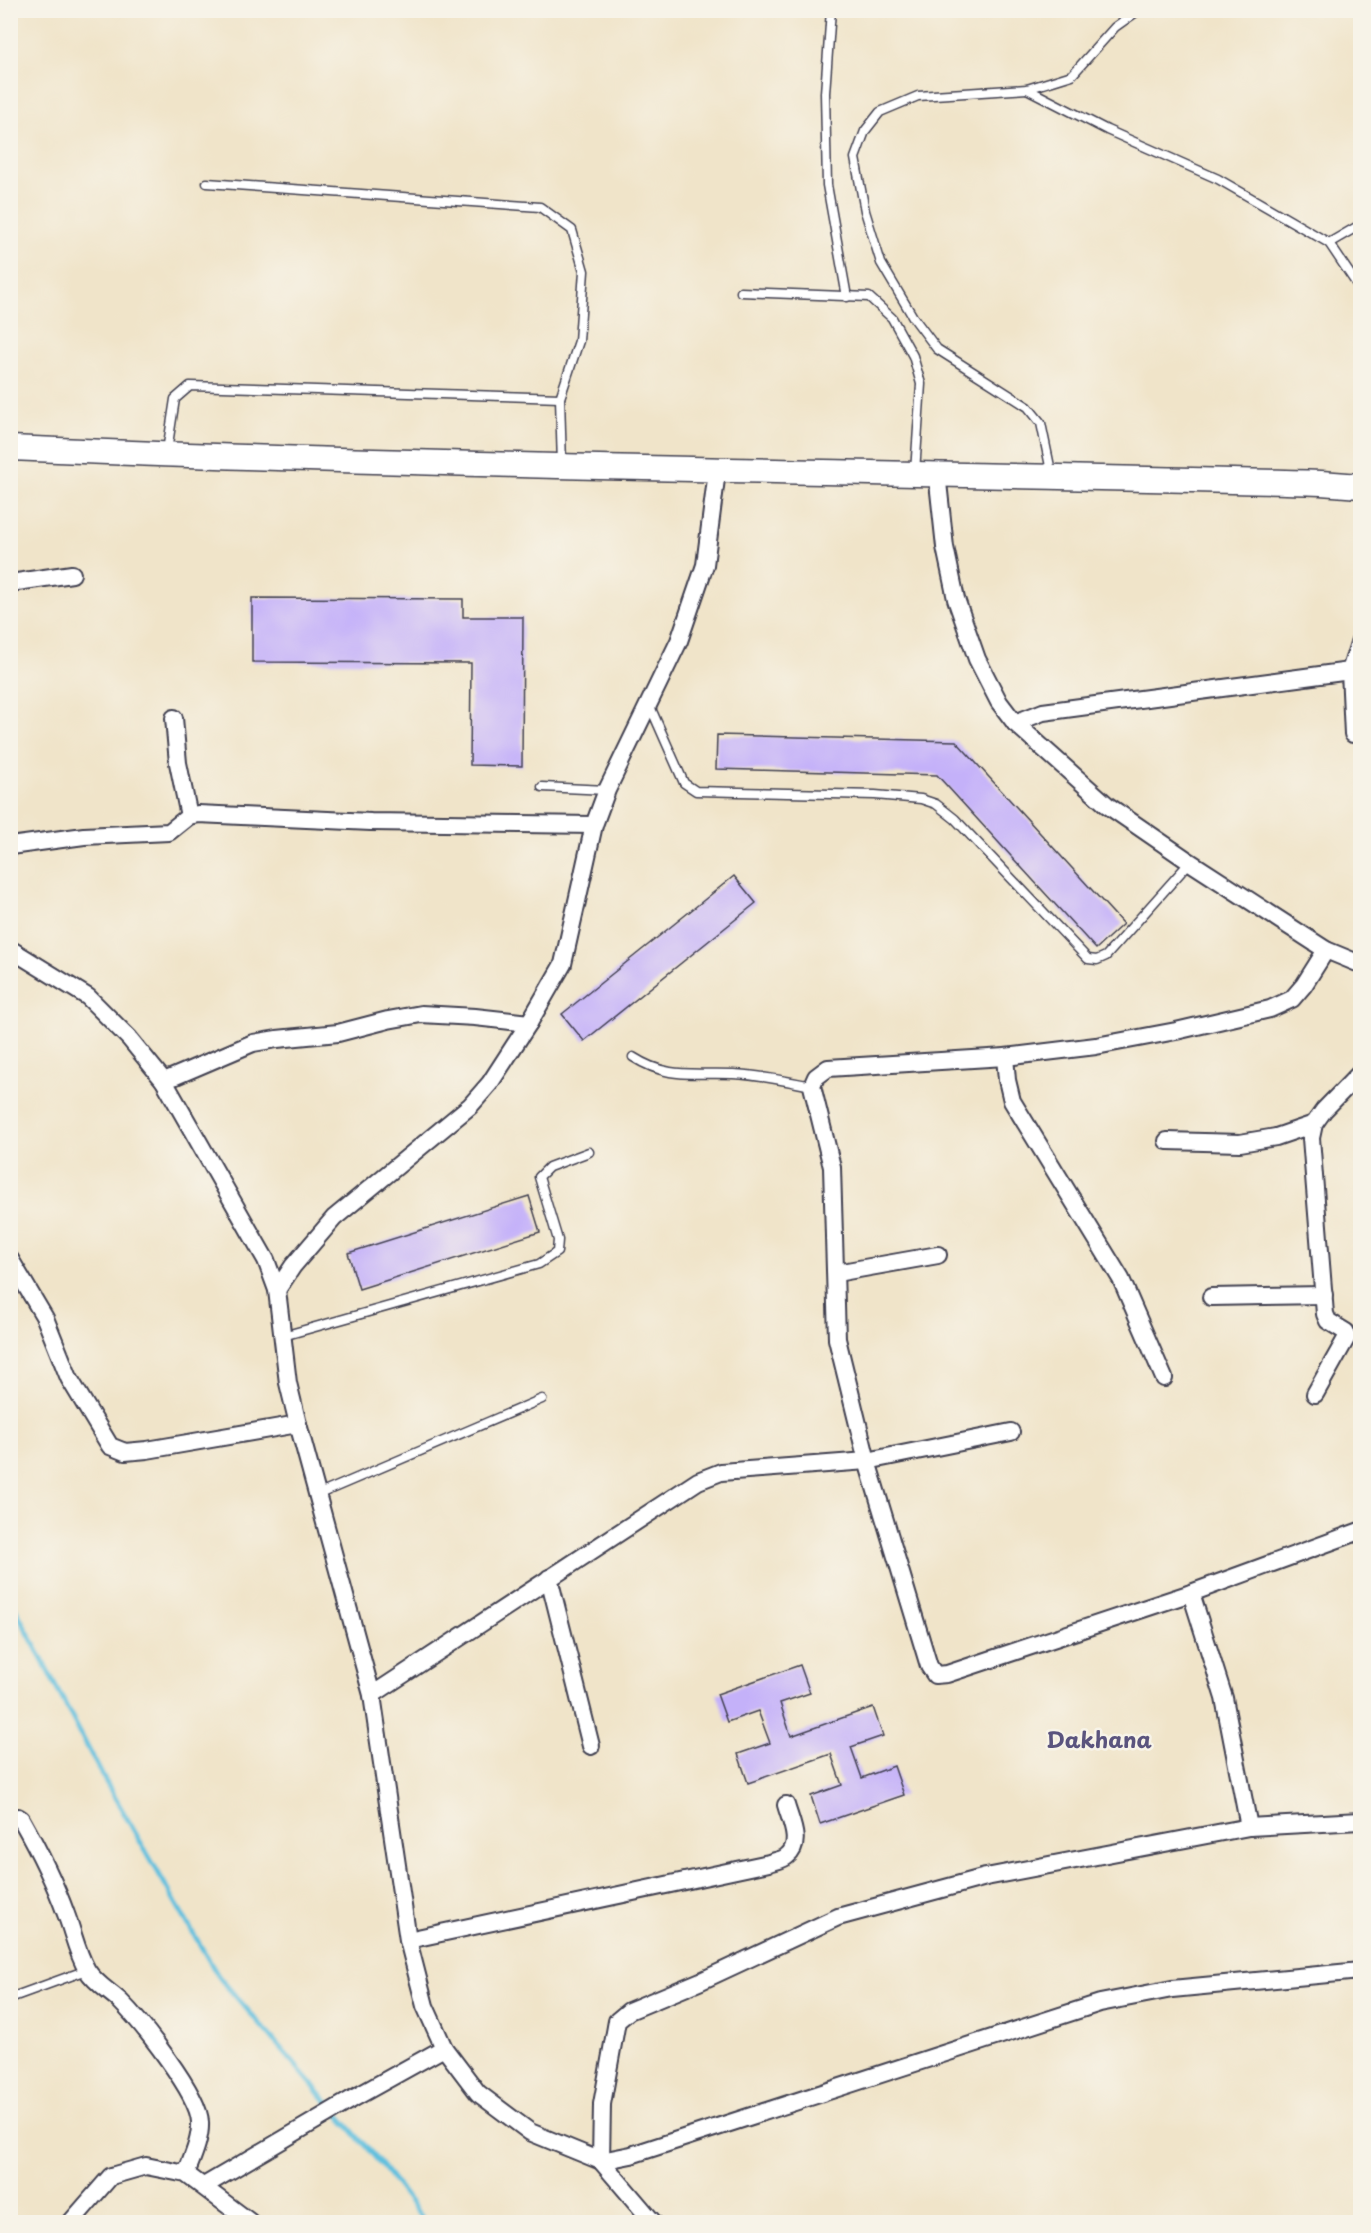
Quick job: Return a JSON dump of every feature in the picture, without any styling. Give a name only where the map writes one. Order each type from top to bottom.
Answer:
[{"type":"main road","points":[[10,448],[166,455],[717,471],[926,473],[1321,483],[1360,486]]},
{"type":"street","points":[[277,1290],[293,1266],[334,1218],[470,1106],[490,1083],[529,1023],[563,964],[594,825],[607,790],[679,641],[705,565],[717,471]]},
{"type":"street","points":[[926,473],[956,599],[977,659],[999,702],[1015,723],[1107,805],[1326,950],[1360,964]]},
{"type":"street","points":[[10,583],[72,574]]},
{"type":"street","points":[[1353,734],[1350,671],[1360,640]]},
{"type":"street","points":[[1015,723],[1043,711],[1350,671]]},
{"type":"street","points":[[174,718],[178,763],[189,816]]},
{"type":"street","points":[[10,846],[84,836],[168,832],[189,816],[198,814],[371,822],[594,825]]},
{"type":"street","points":[[10,950],[88,997],[129,1038],[164,1081],[266,1260],[277,1290],[288,1383],[372,1695],[408,1940],[424,2006],[444,2048],[478,2093],[530,2132],[601,2161],[653,2223]]},
{"type":"street","points":[[1326,950],[1304,985],[1292,999],[1270,1009],[1176,1031],[1096,1046],[1005,1056],[828,1068],[816,1077],[812,1086],[832,1167],[837,1339],[867,1461],[929,1666],[935,1675],[947,1674],[1191,1593],[1360,1531]]},
{"type":"street","points":[[164,1081],[253,1043],[338,1033],[421,1014],[529,1023]]},
{"type":"street","points":[[1005,1056],[1012,1101],[1122,1279],[1164,1378]]},
{"type":"street","points":[[1315,1394],[1347,1337],[1346,1332],[1328,1321],[1311,1138],[1314,1124],[1324,1110],[1360,1073]]},
{"type":"street","points":[[1167,1141],[1240,1143],[1276,1137],[1314,1124]]},
{"type":"street","points":[[836,1273],[938,1255]]},
{"type":"street","points":[[10,1259],[45,1318],[69,1378],[110,1446],[125,1452],[147,1450],[298,1424]]},
{"type":"street","points":[[1211,1297],[1324,1295]]},
{"type":"street","points":[[372,1695],[698,1481],[721,1473],[867,1461],[1011,1432]]},
{"type":"street","points":[[549,1578],[591,1746]]},
{"type":"street","points":[[1191,1593],[1224,1698],[1249,1827]]},
{"type":"street","points":[[408,1940],[769,1863],[787,1856],[794,1847],[796,1837],[786,1805]]},
{"type":"street","points":[[10,1819],[18,1817],[21,1819],[36,1846],[66,1912],[87,1970],[134,2017],[185,2084],[198,2108],[201,2124],[186,2174]]},
{"type":"street","points":[[601,2161],[602,2104],[617,2021],[629,2011],[702,1981],[838,1917],[986,1877],[1249,1827],[1360,1821]]},
{"type":"street","points":[[601,2161],[631,2155],[1100,2003],[1172,1989],[1360,1971]]},
{"type":"street","points":[[204,2186],[354,2097],[444,2048]]},
{"type":"street","points":[[71,2223],[111,2176],[146,2166],[186,2174],[250,2223]]},
{"type":"lane","points":[[831,10],[825,93],[827,185],[847,297]]},
{"type":"lane","points":[[1053,476],[1041,423],[1028,407],[937,350],[913,317],[881,262],[865,211],[855,158],[865,131],[880,112],[918,96],[1026,89],[1072,75],[1115,27],[1139,10]]},
{"type":"lane","points":[[1026,89],[1107,130],[1218,179],[1329,243],[1360,289]]},
{"type":"lane","points":[[207,183],[540,207],[572,230],[584,271],[579,341],[560,398],[562,466]]},
{"type":"lane","points":[[1329,243],[1360,225]]},
{"type":"lane","points":[[741,292],[869,297],[892,318],[913,356],[921,384],[926,473]]},
{"type":"lane","points":[[166,455],[175,399],[190,386],[560,398]]},
{"type":"lane","points":[[649,704],[684,783],[696,791],[875,795],[921,799],[936,804],[955,819],[1088,959],[1097,960],[1112,950],[1190,862]]},
{"type":"lane","points":[[542,787],[607,790]]},
{"type":"lane","points":[[633,1057],[649,1067],[668,1073],[762,1077],[812,1086]]},
{"type":"lane","points":[[283,1336],[539,1264],[556,1252],[558,1240],[539,1178],[549,1167],[589,1152]]},
{"type":"lane","points":[[317,1495],[542,1399]]},
{"type":"lane","points":[[10,1998],[87,1970]]},
{"type":"building","points":[[252,598],[463,599],[463,617],[523,617],[522,766],[470,765],[471,663],[252,662]]},
{"type":"building","points":[[717,735],[956,741],[1123,924],[1096,949],[937,775],[716,769]]},
{"type":"building","points":[[734,876],[756,903],[584,1041],[562,1014]]},
{"type":"building","points":[[529,1196],[540,1232],[359,1289],[348,1253]]},
{"type":"building","points":[[800,1665],[810,1693],[780,1703],[791,1736],[873,1707],[883,1736],[851,1747],[862,1778],[894,1766],[904,1795],[820,1824],[811,1796],[842,1785],[831,1754],[748,1783],[738,1754],[770,1743],[758,1711],[727,1722],[717,1694]]},
{"type":"waterway","points":[[10,1598],[103,1777],[218,1976],[381,2164],[425,2222]]},
{"type":"district","name":"Dakhana","points":[[1099,1738]]}]
